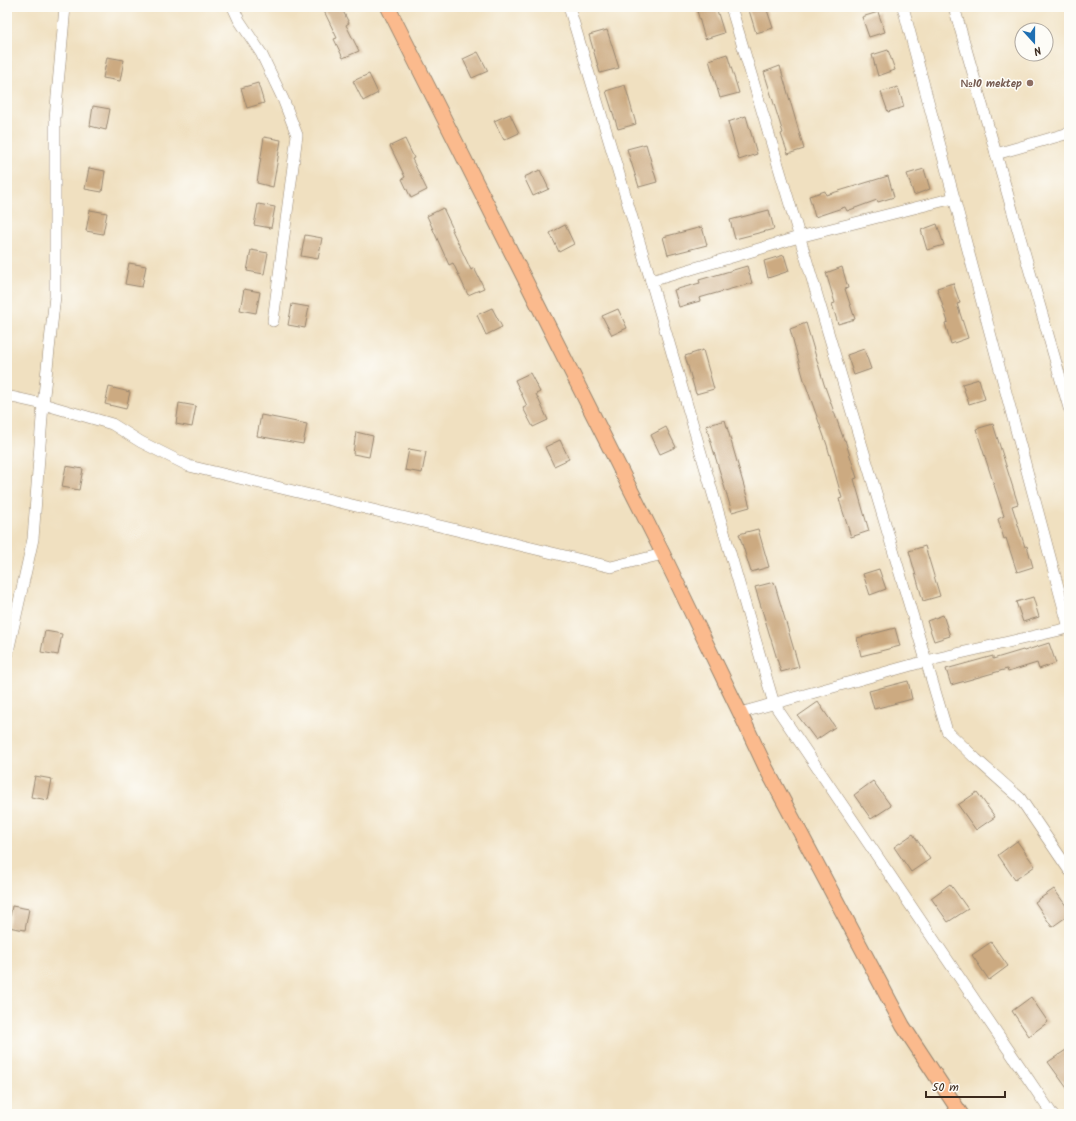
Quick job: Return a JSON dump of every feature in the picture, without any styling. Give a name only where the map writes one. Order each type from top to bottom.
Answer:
[{"type":"main road","points":[[388,7],[663,554],[766,768],[903,1026],[961,1114]]},
{"type":"street","points":[[7,656],[33,539],[43,404],[55,296],[55,118],[65,7]]},
{"type":"street","points":[[233,7],[239,20],[261,53],[283,99],[296,135],[273,321]]},
{"type":"street","points":[[569,7],[651,281],[774,704],[1052,1114]]},
{"type":"street","points":[[731,7],[947,731],[1020,798],[1069,870]]},
{"type":"street","points":[[740,713],[926,661],[1069,628],[903,7]]},
{"type":"street","points":[[954,7],[1069,408]]},
{"type":"street","points":[[996,154],[1069,133]]},
{"type":"street","points":[[651,281],[799,237],[954,198]]},
{"type":"street","points":[[7,396],[43,404],[112,424],[141,442],[189,466],[611,566],[663,554]]},
{"type":"building","points":[[334,7],[341,7],[349,23],[346,25],[359,51],[343,58],[334,39],[337,38],[324,11]]},
{"type":"building","points":[[696,7],[716,7],[724,33],[705,39]]},
{"type":"building","points":[[748,7],[766,7],[773,28],[756,33]]},
{"type":"building","points":[[878,12],[885,32],[869,37],[862,17]]},
{"type":"building","points":[[607,30],[619,68],[600,73],[589,35]]},
{"type":"building","points":[[888,50],[895,70],[878,76],[872,55]]},
{"type":"building","points":[[478,52],[488,71],[472,78],[463,59]]},
{"type":"building","points":[[727,54],[739,93],[720,98],[709,60]]},
{"type":"building","points":[[107,57],[124,60],[120,81],[103,78]]},
{"type":"building","points":[[780,66],[804,149],[788,154],[764,72]]},
{"type":"building","points":[[369,74],[378,93],[363,101],[353,81]]},
{"type":"building","points":[[258,83],[264,103],[247,108],[241,88]]},
{"type":"building","points":[[625,85],[636,124],[618,129],[606,91]]},
{"type":"building","points":[[898,87],[904,107],[888,112],[881,92]]},
{"type":"building","points":[[93,106],[110,109],[106,130],[90,126]]},
{"type":"building","points":[[510,114],[519,133],[504,140],[494,121]]},
{"type":"building","points":[[746,116],[757,154],[739,160],[728,122]]},
{"type":"building","points":[[264,137],[281,140],[273,187],[257,183]]},
{"type":"building","points":[[405,139],[414,158],[412,159],[427,190],[411,198],[402,179],[405,177],[390,146]]},
{"type":"building","points":[[646,144],[657,182],[639,187],[627,149]]},
{"type":"building","points":[[89,168],[105,171],[102,192],[85,189]]},
{"type":"building","points":[[924,169],[930,189],[914,195],[907,174]]},
{"type":"building","points":[[540,170],[549,189],[533,196],[524,177]]},
{"type":"building","points":[[888,176],[894,197],[878,202],[877,200],[847,211],[845,207],[815,217],[809,196],[825,191],[826,195]]},
{"type":"building","points":[[258,204],[275,207],[271,228],[254,225]]},
{"type":"building","points":[[443,208],[471,270],[474,268],[484,288],[468,295],[453,263],[449,265],[427,216]]},
{"type":"building","points":[[90,210],[107,213],[103,234],[86,231]]},
{"type":"building","points":[[769,210],[774,229],[735,239],[730,220]]},
{"type":"building","points":[[937,224],[944,245],[927,250],[921,230]]},
{"type":"building","points":[[565,225],[574,244],[559,252],[550,233]]},
{"type":"building","points":[[702,227],[707,245],[668,255],[663,237]]},
{"type":"building","points":[[305,235],[322,238],[318,259],[301,256]]},
{"type":"building","points":[[251,250],[268,253],[264,274],[247,271]]},
{"type":"building","points":[[784,255],[789,271],[768,278],[764,261]]},
{"type":"building","points":[[129,263],[146,266],[142,287],[125,284]]},
{"type":"building","points":[[747,266],[752,283],[699,298],[700,301],[679,307],[674,290],[700,283],[699,280]]},
{"type":"building","points":[[842,267],[848,288],[845,289],[855,319],[838,324],[832,304],[835,303],[826,273]]},
{"type":"building","points":[[953,283],[960,303],[957,304],[968,338],[951,344],[945,323],[948,322],[937,288]]},
{"type":"building","points":[[244,289],[260,292],[256,313],[240,310]]},
{"type":"building","points":[[292,304],[309,307],[305,328],[288,325]]},
{"type":"building","points":[[492,308],[502,327],[486,335],[477,315]]},
{"type":"building","points":[[618,309],[627,328],[612,335],[602,316]]},
{"type":"building","points":[[806,323],[824,384],[845,440],[857,478],[854,479],[869,531],[851,537],[839,499],[842,498],[827,445],[804,380],[790,329]]},
{"type":"building","points":[[864,349],[871,369],[854,375],[847,355]]},
{"type":"building","points":[[703,350],[714,389],[696,394],[685,356]]},
{"type":"building","points":[[530,373],[540,392],[536,394],[548,420],[533,427],[523,408],[527,406],[515,380]]},
{"type":"building","points":[[979,379],[985,399],[969,404],[962,384]]},
{"type":"building","points":[[109,387],[130,392],[126,409],[105,404]]},
{"type":"building","points":[[179,403],[196,406],[192,427],[176,424]]},
{"type":"building","points":[[261,415],[307,424],[303,444],[257,436]]},
{"type":"building","points":[[725,420],[750,507],[732,512],[706,426]]},
{"type":"building","points":[[993,424],[1018,504],[1012,506],[1033,567],[1017,572],[998,519],[1004,516],[976,429]]},
{"type":"building","points":[[666,427],[676,447],[660,454],[651,435]]},
{"type":"building","points":[[356,432],[373,436],[369,457],[353,454]]},
{"type":"building","points":[[560,440],[569,459],[554,466],[545,447]]},
{"type":"building","points":[[409,449],[426,452],[422,473],[405,470]]},
{"type":"building","points":[[66,466],[83,469],[79,490],[62,487]]},
{"type":"building","points":[[758,529],[769,567],[751,572],[739,534]]},
{"type":"building","points":[[925,546],[940,596],[923,601],[909,551]]},
{"type":"building","points":[[879,569],[886,589],[870,595],[863,574]]},
{"type":"building","points":[[774,582],[799,667],[781,672],[755,587]]},
{"type":"building","points":[[1033,597],[1039,617],[1023,622],[1016,602]]},
{"type":"building","points":[[943,615],[950,636],[934,641],[927,621]]},
{"type":"building","points":[[895,628],[900,646],[861,656],[857,638]]},
{"type":"building","points":[[45,631],[62,634],[58,655],[41,652]]},
{"type":"building","points":[[1049,643],[1056,663],[1039,669],[1037,663],[1008,672],[1007,669],[951,685],[946,669],[993,656],[993,659]]},
{"type":"building","points":[[908,681],[912,699],[874,709],[869,691]]},
{"type":"building","points":[[818,702],[835,727],[816,740],[798,716]]},
{"type":"building","points":[[35,776],[52,779],[48,800],[31,797]]},
{"type":"building","points":[[873,781],[891,806],[871,819],[854,795]]},
{"type":"building","points":[[977,792],[995,817],[976,830],[958,805]]},
{"type":"building","points":[[913,834],[930,859],[911,872],[894,847]]},
{"type":"building","points":[[1017,841],[1035,866],[1015,880],[998,855]]},
{"type":"building","points":[[950,884],[968,909],[948,922],[931,898]]},
{"type":"building","points":[[1054,889],[1069,910],[1069,915],[1052,927],[1035,902]]},
{"type":"building","points":[[12,906],[29,909],[25,930],[8,927]]},
{"type":"building","points":[[991,942],[1008,966],[989,980],[972,955]]},
{"type":"building","points":[[1031,997],[1048,1022],[1029,1036],[1012,1011]]},
{"type":"building","points":[[1069,1048],[1069,1091],[1048,1062]]},
{"type":"place","name":"№10 mektep","points":[[1030,83]]}]
